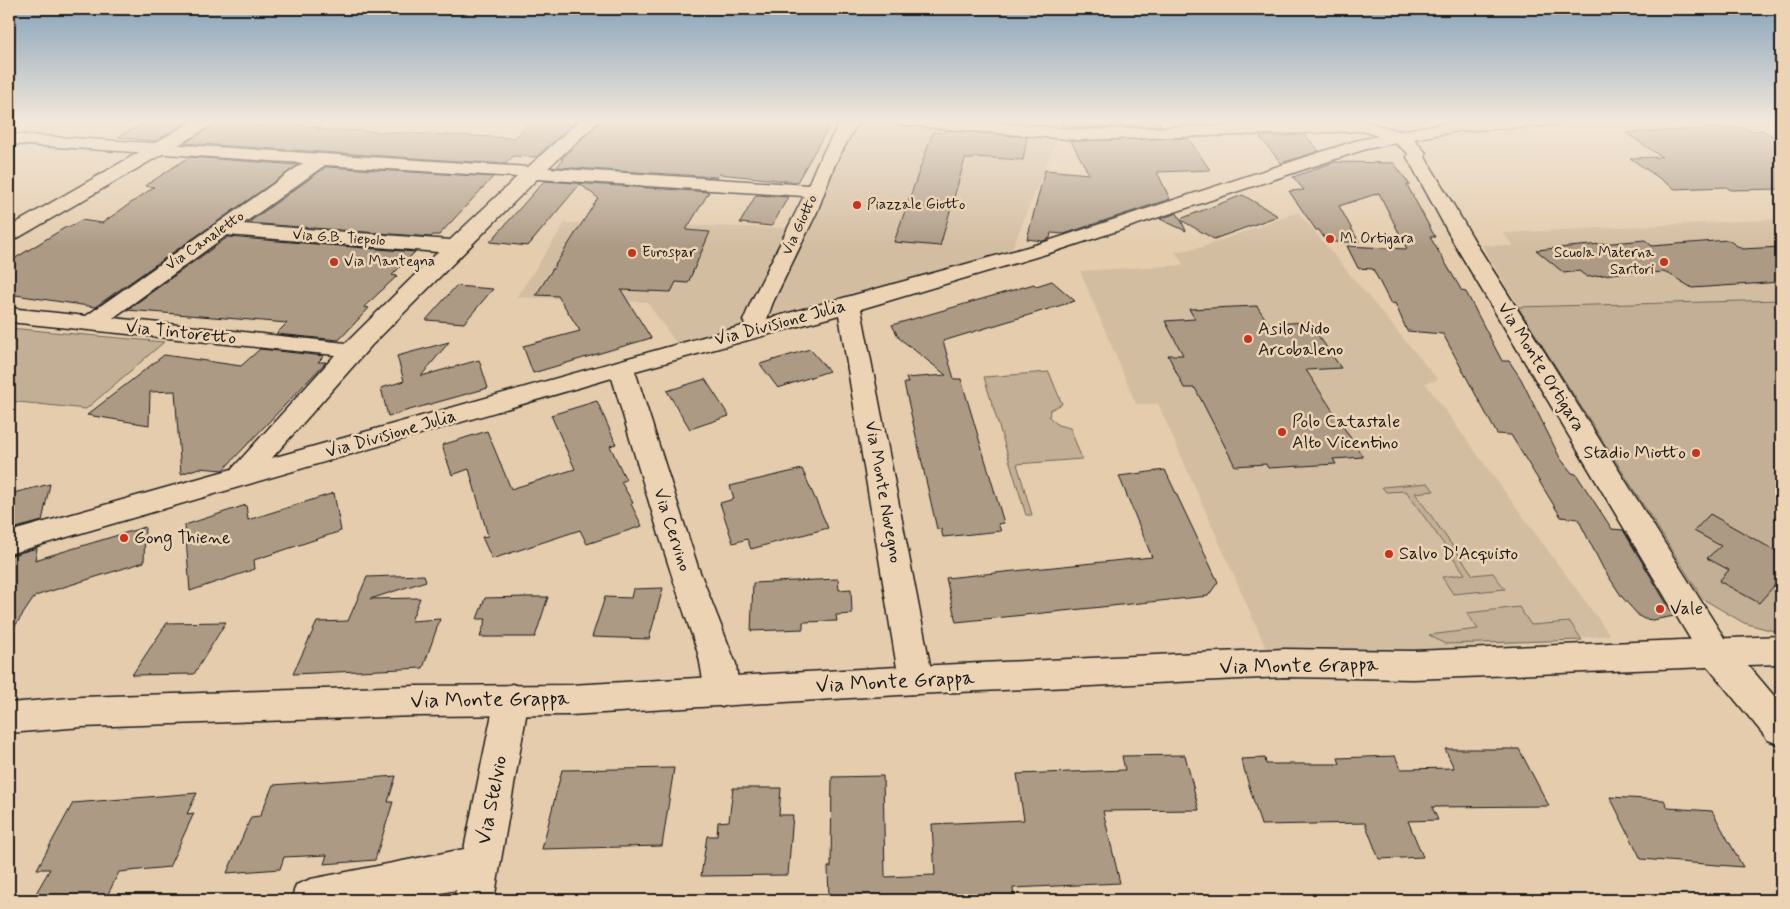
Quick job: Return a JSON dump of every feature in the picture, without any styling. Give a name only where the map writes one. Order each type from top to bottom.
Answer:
[{"type":"street","points":[[9,235],[134,162]]},
{"type":"street","name":"Via Canaletto","points":[[90,324],[316,162]]},
{"type":"street","points":[[373,162],[816,190]]},
{"type":"street","points":[[241,477],[352,352],[454,247],[544,162]]},
{"type":"street","name":"Via Giotto","points":[[760,329],[755,321],[762,302],[816,190],[827,162]]},
{"type":"street","name":"Via Divisione Julia","points":[[9,543],[621,367],[849,305],[1049,247],[1306,162]]},
{"type":"street","name":"Via Monte Ortigara","points":[[1419,162],[1457,231],[1716,652],[1781,728]]},
{"type":"street","name":"Via G.B. Tiepolo","points":[[224,228],[454,247]]},
{"type":"street","name":"Via Monte Novegno","points":[[849,305],[916,680]]},
{"type":"street","name":"Via Tintoretto","points":[[9,315],[336,348],[352,352]]},
{"type":"street","name":"Via Cervino","points":[[621,367],[683,567],[720,664],[722,692]]},
{"type":"street","name":"Via Monte Grappa","points":[[9,718],[92,712],[444,700],[570,700],[916,680],[1284,663],[1413,665],[1781,650]]},
{"type":"street","name":"Via Stelvio","points":[[476,883],[512,700]]},
{"type":"street","points":[[311,900],[476,883]]},
{"type":"shaded area","points":[[822,162],[1047,162],[1011,251],[802,307],[679,347],[647,302],[517,297],[565,223],[792,228]]},
{"type":"shaded area","points":[[1298,212],[1438,380],[1425,383],[1610,635],[1273,664],[1158,404],[1136,404],[1080,271],[1184,265],[1175,252],[1203,247]]},
{"type":"shaded area","points":[[1780,219],[1781,300],[1518,307],[1482,245],[1513,246],[1503,233]]},
{"type":"shaded area","name":"Stadio Miotto","points":[[1781,300],[1781,632],[1777,632],[1744,623],[1703,599],[1518,307]]},
{"type":"shaded area","points":[[9,328],[164,342],[86,409],[9,401]]},
{"type":"shaded area","points":[[1049,372],[1062,404],[1050,410],[1049,417],[1058,425],[1070,428],[1082,459],[1017,464],[1032,515],[1026,515],[984,377]]},
{"type":"shaded area","points":[[1428,483],[1434,491],[1415,493],[1473,575],[1493,573],[1505,589],[1453,594],[1442,577],[1465,574],[1406,491],[1386,492],[1382,487]]},
{"type":"shaded area","points":[[1519,607],[1531,625],[1570,622],[1582,640],[1445,644],[1429,635],[1478,629],[1467,613]]},
{"type":"building","points":[[181,162],[263,162],[298,165],[95,307],[9,294],[9,262],[66,227],[70,227],[81,220],[102,223],[154,187],[145,186]]},
{"type":"building","points":[[482,162],[507,162],[506,164]]},
{"type":"building","points":[[560,162],[808,162],[797,182],[719,174],[717,177],[557,167]]},
{"type":"building","points":[[922,162],[964,162],[940,246],[894,242]]},
{"type":"building","points":[[1083,162],[1205,162],[1210,170],[1157,172],[1170,199],[1064,234],[1051,233],[1050,238],[1043,241],[1027,239],[1045,170],[1089,174]]},
{"type":"building","points":[[1333,162],[1394,163],[1410,185],[1407,185],[1435,237],[1430,237],[1462,291],[1466,292],[1502,361],[1509,361],[1521,379],[1560,458],[1572,473],[1576,474],[1612,529],[1623,530],[1674,616],[1653,620],[1644,619],[1639,616],[1622,597],[1603,568],[1578,519],[1561,517],[1511,435],[1497,434],[1443,334],[1407,331],[1395,303],[1391,304],[1373,269],[1358,268],[1347,246],[1407,249],[1379,193],[1339,206],[1359,242],[1327,242],[1319,230],[1316,230],[1289,191],[1304,190],[1293,177]]},
{"type":"building","points":[[1636,162],[1781,162],[1781,189],[1731,190],[1726,187],[1675,189]]},
{"type":"building","points":[[326,167],[493,177],[439,235],[431,237],[248,223]]},
{"type":"building","points":[[544,181],[709,192],[686,230],[710,232],[688,283],[676,282],[671,292],[621,290],[651,338],[533,373],[523,346],[580,331],[558,296],[536,295],[598,198],[580,184],[528,246],[490,242]]},
{"type":"building","points":[[756,195],[788,197],[772,226],[740,223]]},
{"type":"building","points":[[1243,195],[1278,216],[1214,239],[1181,220],[1186,231],[1160,219],[1177,213],[1180,219]]},
{"type":"building","points":[[228,237],[415,252],[392,275],[397,276],[364,307],[369,308],[339,340],[276,334],[287,323],[127,310]]},
{"type":"building","name":"Scuola Materna Sartori","points":[[1645,240],[1652,246],[1728,240],[1742,249],[1781,247],[1781,282],[1692,288],[1663,272],[1641,274],[1637,271],[1587,277],[1579,271],[1564,273],[1536,250]]},
{"type":"building","points":[[1052,281],[1075,301],[943,341],[954,379],[961,379],[1004,523],[998,524],[1001,531],[943,537],[941,529],[937,529],[904,383],[908,383],[906,378],[946,375],[899,338],[892,325],[1034,284],[1036,286]]},
{"type":"building","points":[[456,286],[493,289],[464,323],[426,320]]},
{"type":"building","points":[[1257,306],[1269,324],[1309,322],[1341,368],[1306,370],[1363,457],[1333,459],[1336,464],[1268,468],[1266,464],[1235,466],[1195,388],[1184,388],[1168,355],[1183,355],[1165,321],[1195,319],[1189,309]]},
{"type":"building","points":[[449,342],[421,376],[479,360],[488,388],[388,416],[381,388],[404,381],[397,356]]},
{"type":"building","points":[[260,349],[324,356],[318,362],[326,362],[223,470],[199,468],[181,474],[175,391],[150,392],[149,425],[87,415],[164,355],[241,366]]},
{"type":"building","points":[[810,349],[829,371],[778,388],[760,364]]},
{"type":"building","points":[[705,379],[729,416],[690,429],[667,391]]},
{"type":"building","points":[[597,401],[616,444],[610,446],[626,480],[621,482],[633,503],[631,504],[642,526],[587,544],[580,530],[492,559],[482,537],[488,536],[469,469],[452,475],[442,445],[487,431],[511,489],[575,469],[551,415]]},
{"type":"building","points":[[802,469],[828,528],[751,549],[747,539],[733,543],[720,503],[734,499],[730,486]]},
{"type":"building","points":[[1165,470],[1218,582],[1208,596],[956,622],[946,578],[1152,557],[1119,476]]},
{"type":"building","points":[[50,484],[42,521],[9,530],[9,494]]},
{"type":"building","points":[[334,493],[341,531],[254,560],[255,569],[190,591],[185,525],[246,505],[248,520]]},
{"type":"building","points":[[1710,514],[1781,554],[1781,578],[1759,603],[1719,581],[1729,570],[1707,558],[1721,546],[1694,531]]},
{"type":"building","points":[[145,527],[144,562],[35,596],[9,635],[9,556],[37,548],[35,560]]},
{"type":"building","points":[[424,575],[426,581],[370,599],[420,598],[411,621],[440,619],[423,668],[293,674],[317,622],[348,621],[367,577]]},
{"type":"building","points":[[838,579],[839,590],[851,589],[852,614],[836,615],[837,621],[803,622],[803,629],[751,631],[753,583]]},
{"type":"building","points":[[663,588],[649,639],[592,637],[605,597],[631,598],[633,589]]},
{"type":"building","points":[[548,597],[535,637],[480,637],[486,619],[477,619],[485,598]]},
{"type":"building","points":[[226,622],[194,674],[132,675],[167,623]]},
{"type":"building","points":[[1445,749],[1519,749],[1549,806],[1432,807],[1438,820],[1408,821],[1423,857],[1379,859],[1365,823],[1261,825],[1241,759],[1265,758],[1266,764],[1340,764],[1338,758],[1395,756],[1401,769],[1454,768]]},
{"type":"building","points":[[1185,755],[1199,810],[1103,811],[1120,883],[1013,888],[1014,897],[938,900],[829,900],[828,867],[831,867],[832,777],[883,776],[885,877],[935,875],[932,824],[1024,820],[1017,774],[1125,770],[1122,756]]},
{"type":"building","points":[[674,768],[662,846],[542,849],[562,770]]},
{"type":"building","points":[[396,776],[388,802],[393,802],[375,860],[324,864],[327,855],[284,857],[280,869],[227,873],[251,817],[260,816],[273,785]]},
{"type":"building","points":[[733,788],[781,788],[779,815],[793,815],[788,875],[701,876],[707,836],[717,836],[718,822],[729,821]]},
{"type":"building","points":[[197,793],[187,814],[194,813],[169,867],[119,872],[105,900],[32,900],[50,869],[37,869],[73,803]]},
{"type":"building","points":[[1610,797],[1664,800],[1668,808],[1712,811],[1743,867],[1641,859]]},
{"type":"place","name":"Piazzale Giotto","points":[[857,205]]},
{"type":"place","name":"M. Ortigara","points":[[1330,239]]},
{"type":"place","name":"Eurospar","points":[[632,253]]},
{"type":"place","name":"Via Mantegna","points":[[334,262]]},
{"type":"place","name":"Scuola Materna Sartori","points":[[1664,262]]},
{"type":"place","name":"Asilo Nido Arcobaleno","points":[[1248,339]]},
{"type":"place","name":"Polo Catastale Alto Vicentino","points":[[1282,432]]},
{"type":"place","name":"Stadio Miotto","points":[[1696,453]]},
{"type":"place","name":"Gong Thiene","points":[[124,538]]},
{"type":"place","name":"Salvo D'Acquisto","points":[[1389,554]]},
{"type":"place","name":"Vale","points":[[1660,609]]}]
